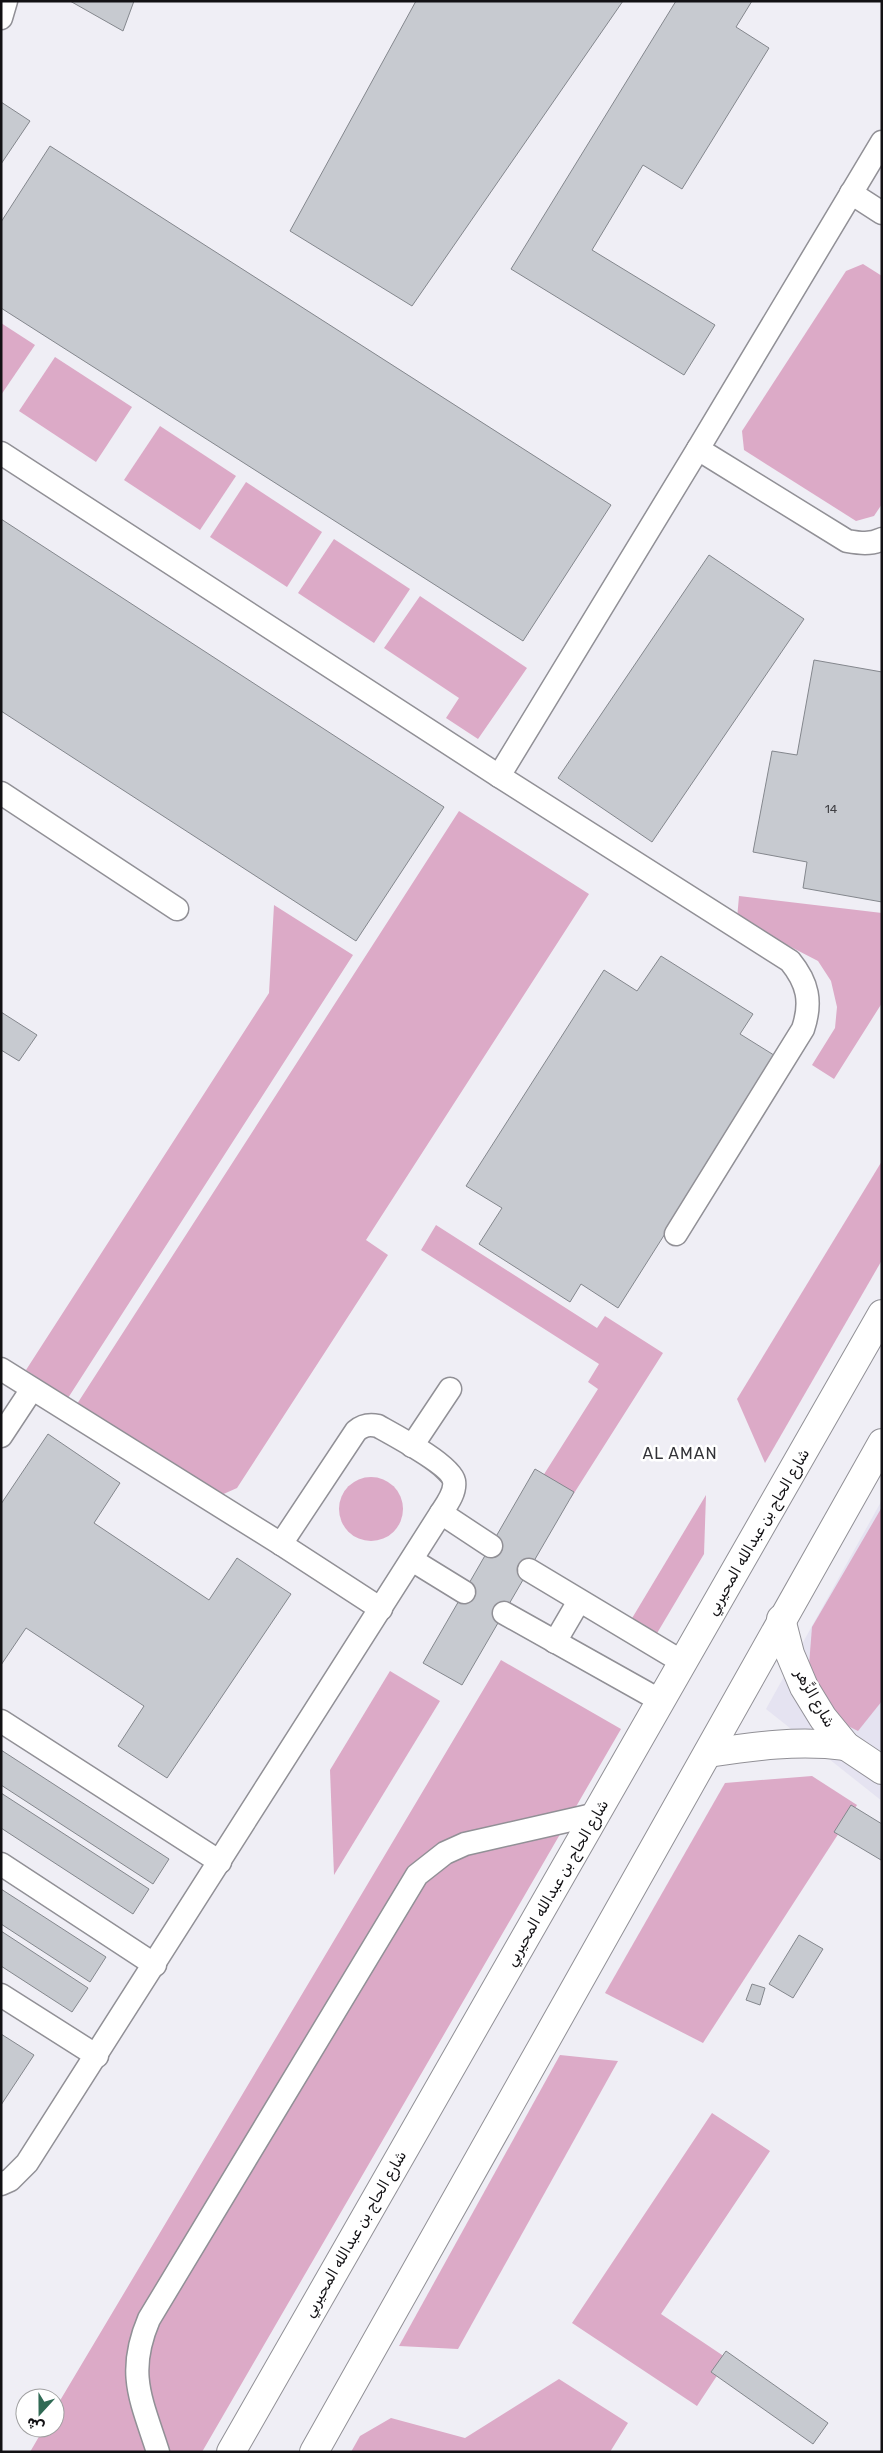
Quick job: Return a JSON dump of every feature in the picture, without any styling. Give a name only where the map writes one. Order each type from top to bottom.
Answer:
[{"type":"street","name":"شارع الحاج بن عبدالله المحيربي","points":[[231,2452],[882,1314]]},
{"type":"street","points":[[314,2452],[882,1443]]},
{"type":"street","name":"شارع الزَّهر","points":[[782,1619],[790,1654],[804,1687],[823,1718],[846,1746],[882,1770]]},
{"type":"street","name":"شارع الزَّهر","points":[[708,1753],[780,1743],[813,1742],[846,1746]]},
{"type":"lane","points":[[1,18],[6,1]]},
{"type":"lane","points":[[499,776],[882,142]]},
{"type":"lane","points":[[851,193],[882,213]]},
{"type":"lane","points":[[698,449],[847,541],[861,544],[880,543]]},
{"type":"lane","points":[[1,453],[499,776],[790,961],[801,975],[808,993],[809,1012],[803,1029],[676,1234]]},
{"type":"lane","points":[[1,793],[177,909]]},
{"type":"lane","points":[[1,1369],[281,1544],[381,1609]]},
{"type":"lane","points":[[1,1436],[32,1389]]},
{"type":"lane","points":[[412,1446],[450,1389]]},
{"type":"lane","points":[[1,2184],[10,2180],[27,2164],[97,2056],[452,1496],[454,1479],[443,1467],[412,1446],[378,1426],[370,1424],[356,1431],[281,1544]]},
{"type":"lane","points":[[441,1513],[491,1546]]},
{"type":"lane","points":[[412,1560],[464,1592]]},
{"type":"lane","points":[[529,1570],[684,1663]]},
{"type":"lane","points":[[555,1642],[579,1601]]},
{"type":"lane","points":[[504,1614],[661,1701]]},
{"type":"lane","points":[[1,1721],[220,1862]]},
{"type":"lane","points":[[158,2452],[136,2380],[136,2362],[140,2340],[149,2318],[417,1875],[444,1853],[464,1844],[597,1814]]},
{"type":"lane","points":[[1,1864],[154,1965]]},
{"type":"lane","points":[[1,1995],[97,2056]]},
{"type":"shaded area","points":[[863,264],[882,276],[882,504],[874,516],[856,521],[744,450],[742,431],[846,271]]},
{"type":"shaded area","points":[[1,323],[35,345],[1,395]]},
{"type":"shaded area","points":[[55,357],[132,407],[96,462],[19,411]]},
{"type":"shaded area","points":[[160,426],[236,476],[200,530],[124,480]]},
{"type":"shaded area","points":[[246,482],[322,532],[287,587],[210,537]]},
{"type":"shaded area","points":[[334,539],[410,589],[374,643],[298,593]]},
{"type":"shaded area","points":[[420,596],[527,668],[478,739],[446,718],[459,698],[384,648]]},
{"type":"shaded area","points":[[459,811],[589,894],[366,1240],[388,1255],[237,1488],[219,1496],[77,1404]]},
{"type":"shaded area","points":[[739,896],[882,913],[882,1003],[834,1079],[812,1065],[835,1028],[837,1007],[831,981],[818,961],[737,919]]},
{"type":"shaded area","points":[[274,905],[353,955],[68,1398],[26,1370],[269,993]]},
{"type":"shaded area","points":[[882,1161],[882,1260],[765,1463],[737,1399]]},
{"type":"shaded area","points":[[436,1225],[597,1328],[605,1316],[663,1353],[571,1498],[541,1479],[598,1389],[588,1382],[599,1364],[421,1250]]},
{"type":"shaded area","points":[[365,1477],[377,1477],[394,1486],[401,1497],[403,1509],[401,1521],[394,1532],[377,1541],[365,1541],[353,1536],[344,1527],[339,1515],[339,1503],[344,1491],[353,1482]]},
{"type":"shaded area","points":[[706,1495],[704,1554],[653,1640],[628,1625]]},
{"type":"shaded area","points":[[882,1500],[882,1801],[766,1709]]},
{"type":"shaded area","points":[[882,1507],[882,1701],[858,1731],[834,1719],[809,1665],[812,1627]]},
{"type":"shaded area","points":[[501,1660],[621,1729],[202,2452],[30,2452],[38,2438],[65,2438],[65,2392]]},
{"type":"shaded area","points":[[390,1671],[440,1701],[334,1875],[330,1770]]},
{"type":"shaded area","points":[[812,1776],[857,1805],[703,2043],[605,1993],[725,1783]]},
{"type":"shaded area","points":[[560,2055],[618,2061],[458,2349],[399,2346]]},
{"type":"shaded area","points":[[712,2113],[770,2151],[661,2314],[728,2359],[697,2406],[572,2323]]},
{"type":"shaded area","points":[[559,2379],[628,2423],[610,2452],[351,2452],[360,2436],[391,2418],[465,2438]]},
{"type":"building","points":[[70,1],[134,1],[123,31]]},
{"type":"building","points":[[416,1],[623,1],[412,306],[290,231]]},
{"type":"building","points":[[676,1],[752,1],[736,27],[769,48],[682,189],[643,165],[592,250],[715,325],[684,375],[511,269]]},
{"type":"building","points":[[1,102],[30,121],[1,164]]},
{"type":"building","points":[[50,146],[611,505],[523,641],[1,308],[1,222]]},
{"type":"building","points":[[1,519],[444,807],[356,941],[1,711]]},
{"type":"building","points":[[709,555],[804,619],[652,842],[558,778]]},
{"type":"building","points":[[814,660],[882,672],[882,902],[803,888],[807,862],[753,852],[772,751],[797,755]]},
{"type":"building","points":[[661,956],[753,1014],[740,1034],[777,1057],[618,1308],[581,1284],[570,1302],[479,1244],[502,1208],[466,1186],[604,970],[637,991]]},
{"type":"building","points":[[1,1012],[37,1035],[19,1061],[1,1050]]},
{"type":"building","points":[[48,1434],[120,1483],[94,1523],[209,1600],[237,1558],[291,1594],[167,1778],[118,1746],[144,1706],[26,1628],[1,1665],[1,1504]]},
{"type":"building","points":[[535,1469],[574,1492],[462,1685],[423,1663]]},
{"type":"building","points":[[1,1750],[169,1859],[153,1884],[1,1785]]},
{"type":"building","points":[[1,1793],[149,1889],[133,1914],[1,1828]]},
{"type":"building","points":[[851,1805],[882,1824],[881,1860],[834,1832]]},
{"type":"building","points":[[1,1889],[106,1957],[90,1982],[1,1924]]},
{"type":"building","points":[[1,1931],[88,1988],[72,2012],[1,1966]]},
{"type":"building","points":[[799,1935],[823,1949],[793,1998],[769,1984]]},
{"type":"building","points":[[752,1984],[765,1988],[760,2005],[746,2000]]},
{"type":"building","points":[[1,2034],[34,2055],[1,2105]]},
{"type":"building","points":[[726,2351],[828,2423],[813,2444],[711,2372]]},
{"type":"district","name":"AL AMAN","points":[[680,1453]]}]
